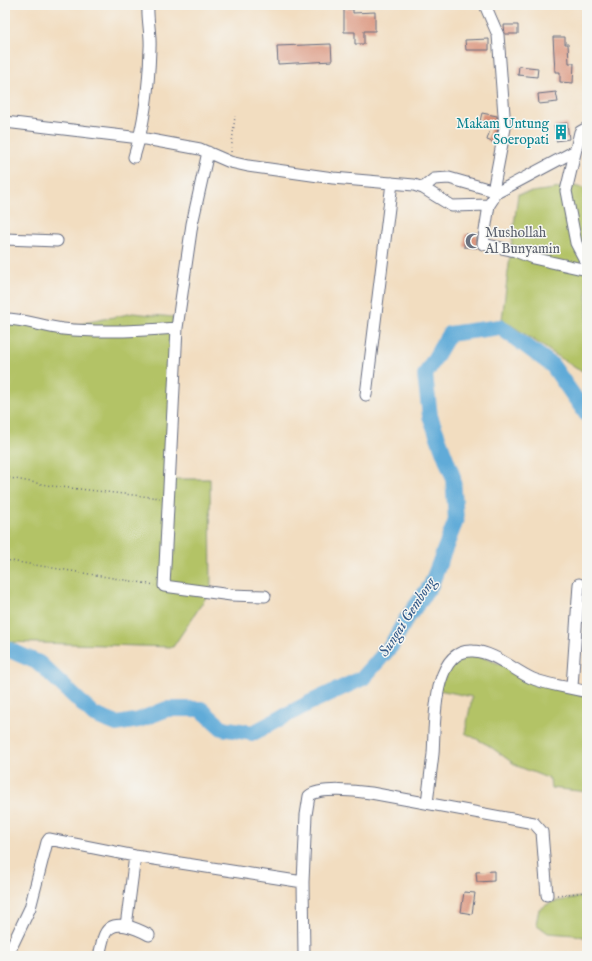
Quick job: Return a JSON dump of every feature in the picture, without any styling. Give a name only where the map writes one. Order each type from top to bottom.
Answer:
[{"type":"street","points":[[134,157],[140,138],[147,92],[150,46],[148,5]]},
{"type":"street","points":[[485,5],[498,35],[505,128],[495,191],[489,205],[483,244],[515,251],[533,258],[587,270]]},
{"type":"street","points":[[5,122],[140,138],[208,152],[230,162],[333,178],[392,183],[422,188],[452,206],[489,205]]},
{"type":"street","points":[[583,130],[566,191],[576,243],[587,264]]},
{"type":"street","points":[[422,188],[434,179],[449,178],[495,191],[576,151]]},
{"type":"street","points":[[208,152],[194,209],[178,328],[164,586],[224,594],[265,596]]},
{"type":"street","points":[[366,395],[392,183]]},
{"type":"street","points":[[5,239],[57,241]]},
{"type":"street","points":[[5,319],[19,319],[44,327],[76,330],[141,331],[178,328]]},
{"type":"street","points":[[572,687],[579,584]]},
{"type":"street","points":[[427,803],[439,684],[447,665],[454,658],[467,651],[479,652],[506,663],[532,678],[587,692]]},
{"type":"street","points":[[304,956],[303,882],[306,815],[310,794],[351,790],[534,823],[538,825],[542,832],[547,895]]},
{"type":"street","points":[[11,950],[30,908],[49,839],[135,856],[303,882]]},
{"type":"street","points":[[126,926],[135,856]]},
{"type":"street","points":[[99,956],[105,933],[111,928],[126,926],[134,927],[149,935]]},
{"type":"path","points":[[230,162],[235,116]]},
{"type":"path","points":[[5,477],[52,486],[168,499]]},
{"type":"path","points":[[5,560],[164,586]]},
{"type":"path","points":[[547,895],[550,896],[587,892]]},
{"type":"green space","points":[[574,186],[587,189],[587,372],[577,369],[502,319],[518,194]]},
{"type":"green space","points":[[133,313],[173,317],[171,479],[210,479],[211,590],[173,647],[5,642],[5,317],[60,328]]},
{"type":"green space","points":[[462,655],[479,656],[587,697],[587,792],[551,788],[550,779],[517,766],[488,745],[465,733],[472,697],[439,690],[448,668]]},
{"type":"green space","points":[[587,896],[587,938],[575,935],[548,933],[536,924],[539,909],[552,902]]},
{"type":"building","points":[[344,9],[353,9],[353,13],[375,12],[375,31],[364,31],[364,44],[355,44],[355,32],[344,32]]},
{"type":"building","points":[[504,25],[518,25],[518,34],[505,34]]},
{"type":"building","points":[[553,37],[565,37],[565,44],[568,44],[569,63],[574,63],[573,83],[560,82],[560,72],[555,72]]},
{"type":"building","points":[[489,39],[489,50],[466,50],[465,40]]},
{"type":"building","points":[[331,44],[332,61],[278,64],[277,46]]},
{"type":"building","points":[[519,66],[538,68],[537,77],[518,75]]},
{"type":"building","points":[[556,92],[558,102],[539,104],[538,94]]},
{"type":"building","points":[[482,113],[497,116],[498,128],[495,143],[487,140],[492,123],[480,121]]},
{"type":"building","name":"Makam Untung Soeropati","points":[[567,123],[569,139],[556,141],[554,125]]},
{"type":"building","name":"Mushollah Al Bunyamin","points":[[465,234],[477,235],[477,248],[464,247]]},
{"type":"building","points":[[494,871],[494,881],[477,882],[476,872]]},
{"type":"building","points":[[464,892],[475,893],[472,914],[461,912]]},
{"type":"waterway","name":"Sungai Gembong","points":[[5,648],[39,663],[94,715],[117,724],[139,720],[167,709],[201,709],[222,728],[253,733],[309,703],[363,678],[391,646],[405,621],[431,585],[456,520],[453,477],[430,416],[425,375],[449,334],[500,327],[552,365],[587,415]]},
{"type":"place","name":"Makam Untung Soeropati","points":[[561,132]]},
{"type":"place","name":"Mushollah Al Bunyamin","points":[[473,241]]}]
